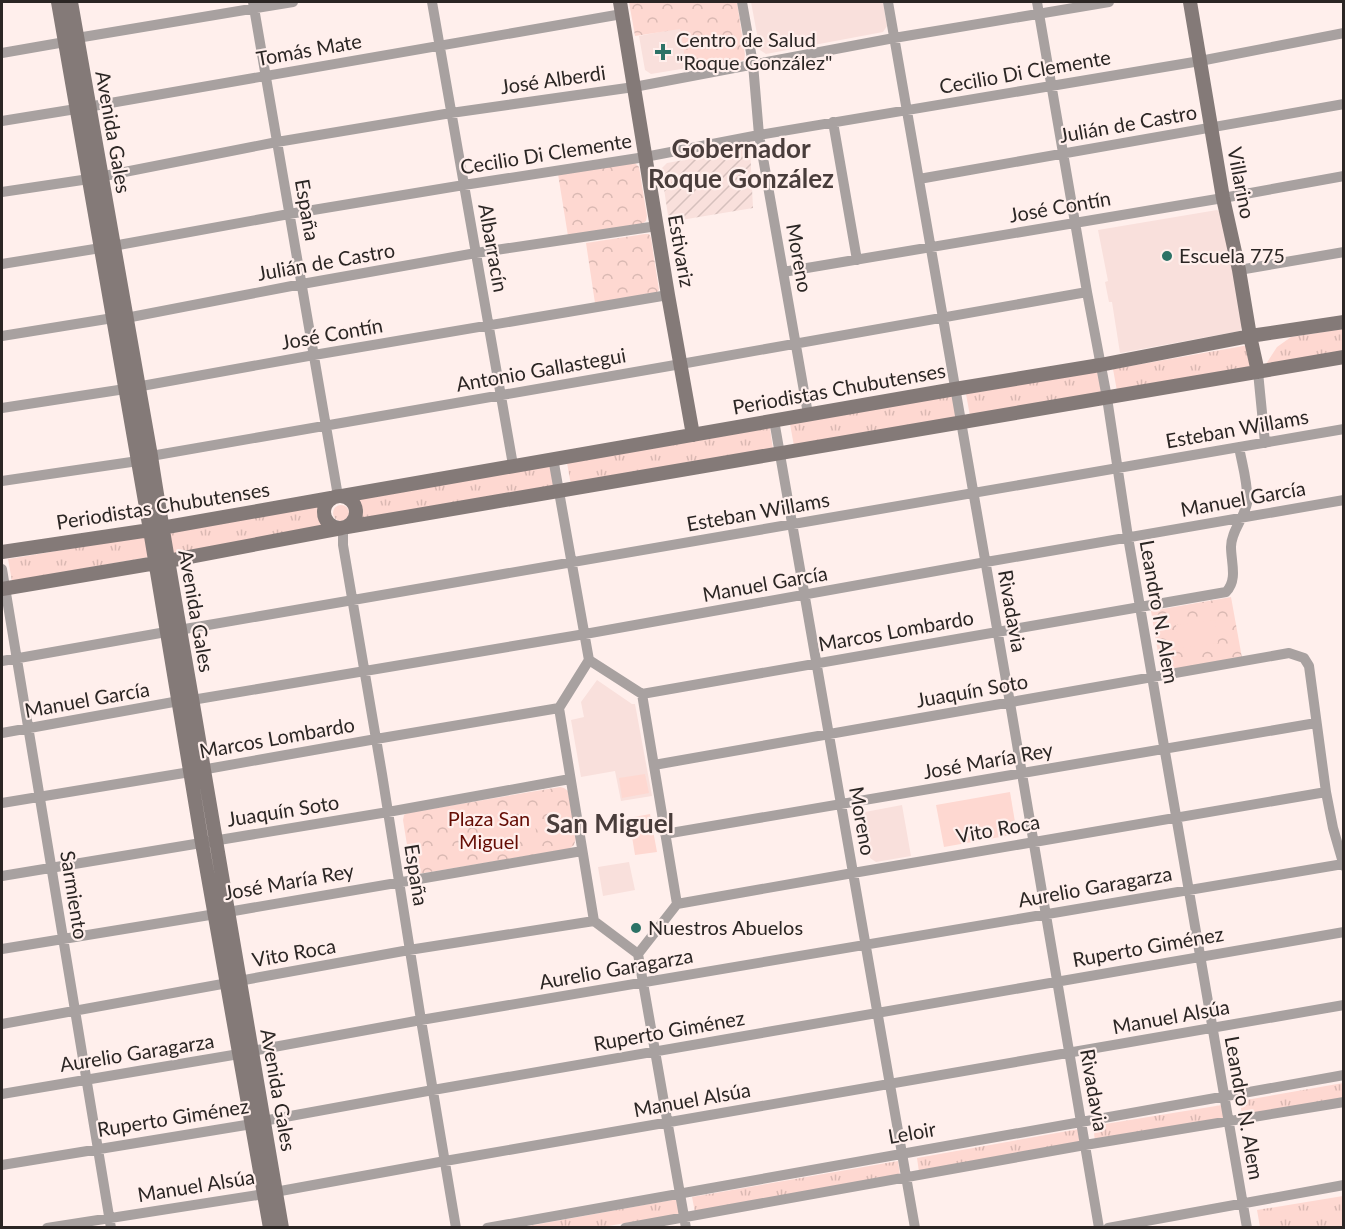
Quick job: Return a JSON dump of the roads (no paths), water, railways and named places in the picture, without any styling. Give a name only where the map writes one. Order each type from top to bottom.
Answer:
[{"type":"street","name":"Avenida Gales","points":[[58,2],[71,40]]},
{"type":"street","name":"Avenida Gales","points":[[70,2],[71,40],[185,701],[190,772],[208,842],[222,913],[270,1193],[282,1227]]},
{"type":"street","points":[[2,53],[254,5],[293,2]]},
{"type":"street","name":"Albarracín","points":[[432,2],[513,465]]},
{"type":"street","name":"Moreno","points":[[742,2],[753,64],[759,135],[808,414]]},
{"type":"street","name":"Rivadavia","points":[[888,2],[1099,1227]]},
{"type":"street","name":"Leandro N. Alem","points":[[1037,2],[1107,398],[1128,537],[1247,1227]]},
{"type":"street","name":"José Alberdi","points":[[2,192],[95,178],[277,142],[452,113],[634,87],[894,38],[1108,2]]},
{"type":"street","name":"Villarino","points":[[1190,2],[1223,198],[1258,372],[1265,443]]},
{"type":"street","name":"España","points":[[254,5],[337,497]]},
{"type":"street","name":"Tomás Mate","points":[[2,121],[440,46],[621,8]]},
{"type":"street","name":"Estivariz","points":[[621,8],[693,435]]},
{"type":"street","name":"Cecilio Di Clemente","points":[[2,264],[464,184],[645,157],[833,122],[1200,61],[1344,33]]},
{"type":"street","name":"Julián de Castro","points":[[919,179],[1344,104]]},
{"type":"street","points":[[833,122],[857,260]]},
{"type":"street","name":"José Contín","points":[[783,273],[1344,176]]},
{"type":"street","name":"Julián de Castro","points":[[2,336],[119,318],[476,253],[657,226]]},
{"type":"street","points":[[1239,270],[1344,252]]},
{"type":"street","name":"Antonio Gallastegui","points":[[2,481],[144,459],[1087,292]]},
{"type":"street","name":"José Contín","points":[[2,408],[131,388],[668,295]]},
{"type":"street","name":"Periodistas Chubutenses","points":[[2,552],[156,529],[955,388],[1100,365],[1250,336],[1344,322]]},
{"type":"street","points":[[3,589],[344,528],[1344,357]]},
{"type":"street","name":"Moreno","points":[[774,420],[915,1227]]},
{"type":"street","name":"Esteban Willams","points":[[2,661],[1344,429]]},
{"type":"street","points":[[1239,447],[1247,493],[1247,504],[1242,517]]},
{"type":"street","points":[[553,458],[589,660],[559,708],[594,921],[638,954],[685,1222]]},
{"type":"street","points":[[337,497],[351,500],[356,509],[355,519],[344,528],[332,526],[324,518],[324,507],[337,497]]},
{"type":"street","name":"Manuel García","points":[[2,733],[585,634],[1344,500]]},
{"type":"street","name":"Marcos Lombardo","points":[[642,694],[1226,592],[1233,579],[1232,538],[1242,517]]},
{"type":"street","name":"España","points":[[344,528],[343,545],[456,1227]]},
{"type":"street","name":"Sarmiento","points":[[2,569],[3,589],[110,1223]]},
{"type":"street","name":"Juaquín Soto","points":[[654,765],[1289,653],[1304,658],[1309,666],[1316,723]]},
{"type":"street","points":[[589,660],[642,694],[654,765],[677,904],[638,954]]},
{"type":"street","name":"Avenida Gales","points":[[185,701],[204,769],[208,842]]},
{"type":"street","name":"Marcos Lombardo","points":[[2,803],[559,708]]},
{"type":"street","points":[[1316,723],[1326,792],[1343,865]]},
{"type":"street","name":"José María Rey","points":[[665,834],[1316,723]]},
{"type":"street","name":"Juaquín Soto","points":[[2,876],[388,812],[570,779]]},
{"type":"street","name":"Vito Roca","points":[[677,904],[1326,792]]},
{"type":"street","name":"José María Rey","points":[[2,949],[582,851]]},
{"type":"street","name":"Aurelio Garagarza","points":[[2,1095],[421,1020],[1188,889],[1343,865]]},
{"type":"street","name":"Vito Roca","points":[[2,1024],[409,950],[594,921]]},
{"type":"street","name":"Ruperto Giménez","points":[[2,1165],[258,1123],[433,1090],[1344,932]]},
{"type":"street","name":"Manuel Alsúa","points":[[47,1227],[110,1223],[445,1161],[1344,1005]]},
{"type":"street","name":"Leloir","points":[[487,1227],[1344,1075]]},
{"type":"street","points":[[625,1227],[685,1222],[1085,1145],[1344,1102]]},
{"type":"street","points":[[1108,1227],[1344,1185]]},
{"type":"street","name":"Avenida Gales","points":[[270,1193],[270,1227]]},
{"type":"place","name":"Centro de Salud \"Roque González\"","points":[[663,52]]},
{"type":"place","name":"Escuela 775","points":[[1167,256]]},
{"type":"place","name":"Nuestros Abuelos","points":[[636,928]]},
{"type":"district","name":"Gobernador Roque González","points":[[741,164]]},
{"type":"district","name":"San Miguel","points":[[610,824]]},
{"type":"park label","name":"Plaza San Miguel","points":[[489,830]]}]
